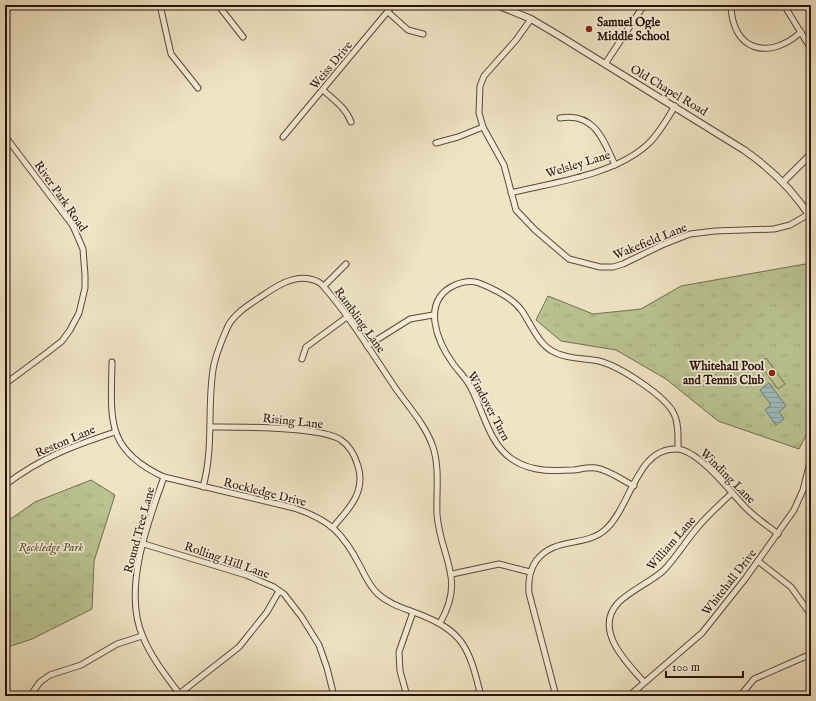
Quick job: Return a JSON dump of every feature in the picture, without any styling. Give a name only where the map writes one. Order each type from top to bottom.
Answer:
[{"type":"street","points":[[160,5],[171,54],[198,88]]},
{"type":"street","points":[[218,5],[243,37]]},
{"type":"street","name":"Weiss Drive","points":[[283,137],[394,5]]},
{"type":"street","name":"Old Chapel Road","points":[[497,5],[530,20],[605,64],[744,150],[766,166],[783,182],[810,216]]},
{"type":"street","points":[[605,64],[644,5]]},
{"type":"street","points":[[731,5],[732,22],[736,31],[743,40],[756,47],[769,49],[781,46],[801,32]]},
{"type":"street","points":[[784,5],[811,49]]},
{"type":"street","points":[[388,12],[408,30],[423,34]]},
{"type":"street","name":"Wakefield Lane","points":[[530,20],[516,40],[488,70],[481,81],[478,103],[483,127],[504,165],[515,206],[521,216],[562,254],[576,262],[607,268],[623,264],[662,245],[690,234],[716,231],[774,229],[790,225],[810,216]]},
{"type":"street","points":[[323,90],[348,114],[351,122]]},
{"type":"street","name":"Welsley Lane","points":[[511,193],[588,174],[615,165],[640,151],[649,143],[675,106]]},
{"type":"street","points":[[560,118],[578,117],[593,126],[603,140],[615,165]]},
{"type":"street","points":[[436,143],[458,137],[483,127]]},
{"type":"street","name":"River Park Road","points":[[5,384],[62,341],[70,330],[79,312],[85,288],[86,276],[83,249],[72,226],[6,138]]},
{"type":"street","points":[[783,182],[811,154]]},
{"type":"street","points":[[324,286],[346,264]]},
{"type":"street","name":"Rambling Lane","points":[[203,487],[210,457],[211,401],[214,366],[232,319],[268,292],[293,279],[311,279],[324,286],[422,426],[432,444],[437,469],[438,517],[452,574],[451,600],[440,623]]},
{"type":"street","points":[[367,346],[406,321],[434,315],[440,297],[445,291],[456,284],[476,282],[495,290],[510,299],[520,308],[540,339],[551,351],[562,355],[609,364],[630,376],[666,403],[675,416],[678,449],[660,452],[650,458],[644,466],[617,516],[605,531],[593,536],[553,547],[539,557],[530,572],[528,579],[529,593],[556,696]]},
{"type":"street","name":"Windover Turn","points":[[434,315],[437,332],[443,348],[471,387],[493,437],[498,446],[508,457],[522,465],[536,470],[559,471],[598,468],[634,486]]},
{"type":"street","points":[[302,359],[306,348],[347,317]]},
{"type":"street","name":"Rockledge Drive","points":[[112,362],[111,413],[115,432],[125,450],[134,460],[147,469],[164,477],[294,508],[312,514],[333,527],[344,539],[369,583],[379,594],[392,603],[440,623],[460,639],[468,651],[481,696]]},
{"type":"street","name":"Rising Lane","points":[[211,427],[251,427],[303,431],[330,435],[342,441],[351,451],[357,462],[360,473],[360,483],[353,504],[333,527]]},
{"type":"street","name":"Reston Lane","points":[[5,485],[35,464],[58,452],[115,432]]},
{"type":"street","name":"Winding Lane","points":[[678,449],[693,455],[754,516],[778,534]]},
{"type":"street","name":"Whitehall Drive","points":[[629,696],[702,633],[758,561],[791,516],[800,499],[811,458]]},
{"type":"street","name":"Round Tree Lane","points":[[164,477],[136,575],[135,593],[138,620],[142,636],[154,659],[180,695]]},
{"type":"street","name":"William Lane","points":[[644,682],[613,643],[610,628],[613,611],[618,603],[663,570],[699,526],[732,493]]},
{"type":"street","name":"Rolling Hill Lane","points":[[144,544],[246,575],[280,591],[288,598],[302,616],[319,644],[334,696]]},
{"type":"street","points":[[758,561],[791,587],[811,615]]},
{"type":"street","points":[[452,574],[499,564],[530,572]]},
{"type":"street","points":[[180,695],[239,647],[280,591]]},
{"type":"street","points":[[407,696],[400,671],[400,652],[413,612]]},
{"type":"street","points":[[30,696],[40,682],[50,675],[81,665],[117,644],[142,636]]},
{"type":"street","points":[[740,696],[754,679],[811,654]]},
{"type":"green space","name":"Whitehall Pool and Tennis Club","points":[[811,263],[811,426],[799,449],[718,421],[666,379],[616,350],[561,341],[536,320],[548,296],[593,314],[641,309],[681,286]]},
{"type":"green space","name":"Whitehall Pool and Tennis Club","points":[[766,358],[785,384],[778,389],[759,363]]},
{"type":"green space","name":"Rockledge Park","points":[[91,480],[115,495],[94,561],[92,609],[32,639],[5,648],[5,523],[35,502]]},
{"type":"water","points":[[769,383],[786,406],[779,412],[784,419],[776,425],[765,410],[771,405],[760,390]]},
{"type":"place","name":"Samuel Ogle Middle School","points":[[589,29]]},
{"type":"place","name":"Whitehall Pool and Tennis Club","points":[[772,373]]}]
